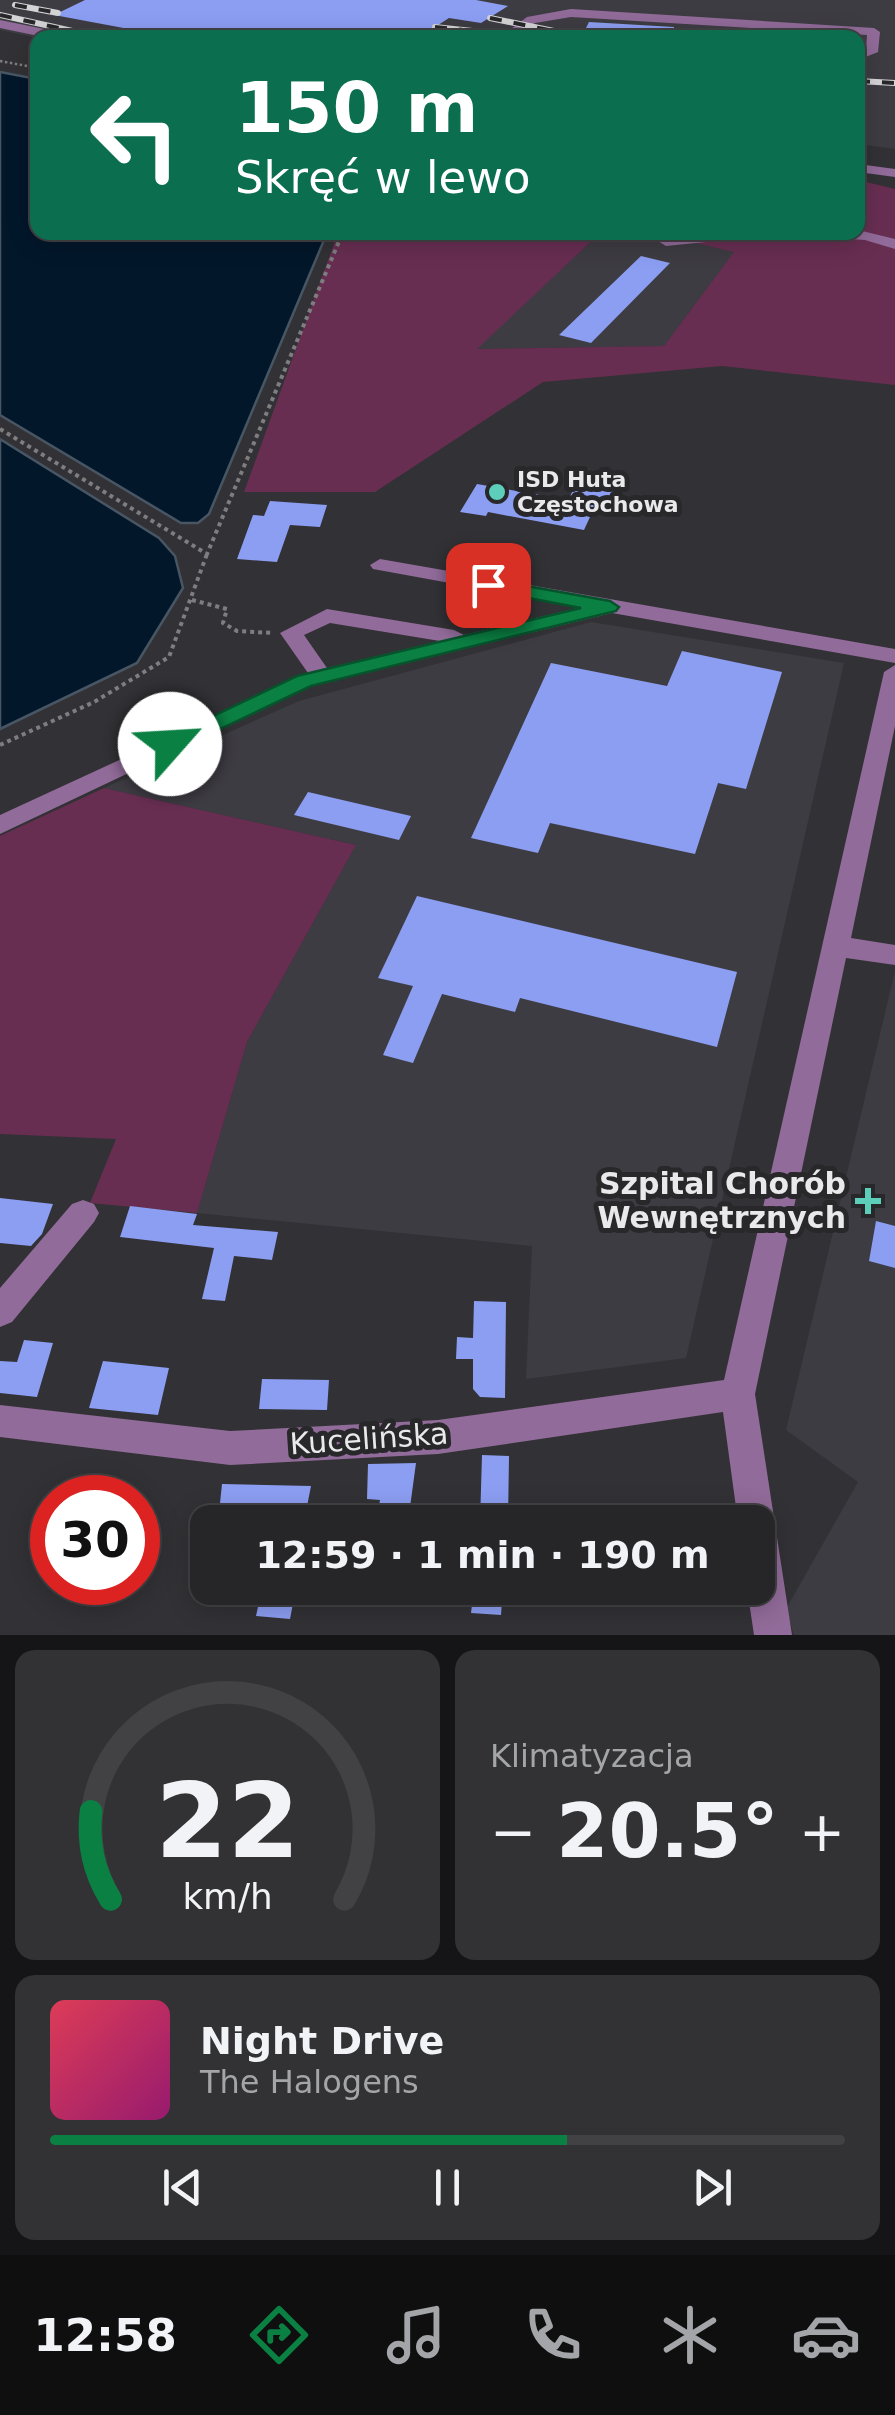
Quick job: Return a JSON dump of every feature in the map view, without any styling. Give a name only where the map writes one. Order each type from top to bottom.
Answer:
[{"type":"street","points":[[517,30],[531,20],[571,13],[688,14],[853,30]]},
{"type":"street","points":[[684,30],[688,14]]},
{"type":"street","points":[[0,24],[30,30]]},
{"type":"street","points":[[865,31],[874,32],[872,52],[865,54]]},
{"type":"street","points":[[865,169],[895,173]]},
{"type":"street","points":[[865,235],[895,244]]},
{"type":"street","points":[[666,241],[676,240]]},
{"type":"street","points":[[380,565],[895,656]]},
{"type":"street","points":[[0,825],[321,676],[610,607]]},
{"type":"street","points":[[321,676],[291,633],[327,616],[469,640]]},
{"type":"street","points":[[754,1505],[738,1394],[895,672]]},
{"type":"street","points":[[835,946],[895,955]]},
{"type":"street","points":[[0,1312],[83,1213]]},
{"type":"street","name":"Kucelińska","points":[[0,1421],[230,1448],[438,1436],[738,1394]]},
{"type":"street","points":[[768,1605],[772,1635]]},
{"type":"path","points":[[0,61],[30,67]]},
{"type":"path","points":[[0,746],[94,702],[170,657],[206,554],[340,240]]},
{"type":"path","points":[[0,430],[206,554]]},
{"type":"path","points":[[190,600],[226,609],[223,623],[237,631],[291,633]]},
{"type":"shaded area","points":[[0,0],[895,0],[895,149],[865,145],[865,30],[30,30],[30,36],[0,30]]},
{"type":"shaded area","points":[[865,182],[895,189],[895,385],[722,366],[543,382],[375,492],[244,492],[335,240],[593,240],[477,349],[664,346],[734,252],[683,240],[865,240]]},
{"type":"shaded area","points":[[592,240],[686,240],[735,251],[664,346],[475,349]]},
{"type":"shaded area","points":[[591,622],[844,663],[686,1358],[526,1379],[532,1246],[197,1213],[247,1042],[356,845],[104,788],[299,701]]},
{"type":"shaded area","points":[[104,788],[356,845],[247,1042],[197,1213],[90,1203],[116,1139],[0,1134],[0,836]]},
{"type":"shaded area","name":"Szpital Chorób Wewnętrznych","points":[[895,971],[895,1635],[794,1635],[786,1609],[858,1482],[786,1430]]},
{"type":"water","points":[[0,72],[30,78],[30,240],[324,240],[209,514],[198,523],[181,523],[0,415]]},
{"type":"water","points":[[0,439],[159,538],[175,556],[183,588],[137,663],[0,729]]},
{"type":"building","points":[[85,0],[476,0],[508,6],[481,23],[449,18],[430,30],[134,30],[54,15]]},
{"type":"building","points":[[589,22],[674,27],[674,30],[585,30]]},
{"type":"building","points":[[641,256],[670,263],[591,343],[559,335]]},
{"type":"building","name":"ISD Huta Częstochowa","points":[[584,469],[624,476],[609,507],[596,504],[584,530],[488,512],[486,516],[460,512],[477,484],[568,500]]},
{"type":"building","points":[[270,501],[327,505],[320,527],[290,525],[277,562],[237,559],[253,515],[264,516]]},
{"type":"building","points":[[682,651],[782,672],[746,789],[718,783],[695,854],[550,823],[538,853],[471,838],[551,663],[667,686]]},
{"type":"building","points":[[308,792],[411,816],[399,840],[294,815]]},
{"type":"building","points":[[417,896],[737,972],[717,1047],[520,998],[515,1012],[442,994],[413,1063],[383,1055],[413,986],[378,978]]},
{"type":"building","points":[[0,1198],[53,1204],[42,1234],[31,1246],[0,1243]]},
{"type":"building","points":[[130,1206],[197,1214],[193,1225],[278,1232],[272,1260],[234,1256],[225,1301],[202,1299],[214,1248],[120,1237]]},
{"type":"building","points":[[876,1221],[895,1226],[895,1268],[869,1261]]},
{"type":"building","points":[[474,1301],[506,1302],[505,1398],[480,1397],[473,1389],[473,1359],[456,1359],[457,1337],[473,1338]]},
{"type":"building","points":[[24,1340],[53,1343],[37,1397],[0,1393],[0,1361],[17,1362]]},
{"type":"building","points":[[103,1361],[169,1368],[158,1415],[89,1408]]},
{"type":"building","points":[[262,1379],[329,1380],[327,1410],[259,1409]]},
{"type":"building","points":[[482,1455],[509,1456],[508,1505],[481,1505]]},
{"type":"building","points":[[416,1463],[410,1505],[379,1505],[380,1500],[367,1499],[368,1464]]},
{"type":"building","points":[[222,1484],[311,1486],[307,1505],[220,1505]]},
{"type":"building","points":[[258,1605],[293,1605],[290,1619],[256,1616]]},
{"type":"building","points":[[472,1605],[502,1605],[501,1615],[471,1613]]},
{"type":"railway","points":[[15,5],[58,13]]},
{"type":"railway","points":[[0,15],[68,30]]},
{"type":"railway","points":[[490,18],[549,30]]},
{"type":"railway","points":[[435,27],[463,30]]},
{"type":"railway","points":[[865,81],[895,83]]},
{"type":"place","name":"ISD Huta Częstochowa","points":[[497,492]]},
{"type":"place","name":"Szpital Chorób Wewnętrznych","points":[[868,1201]]},
{"type":"route","points":[[170,744],[304,681],[610,607],[488,585]]}]
